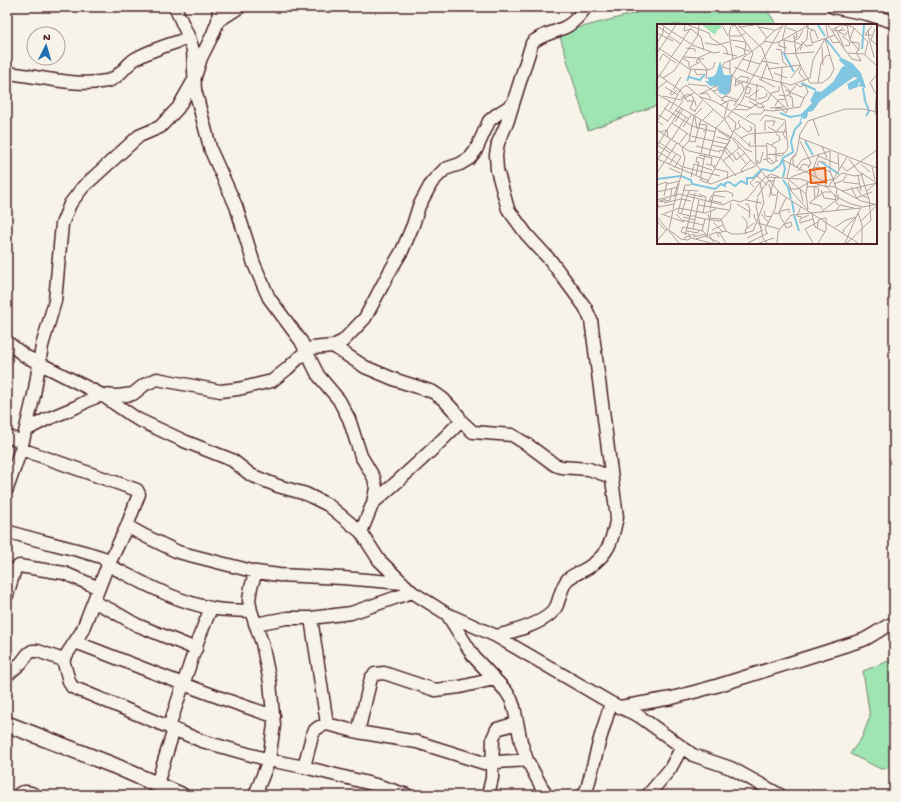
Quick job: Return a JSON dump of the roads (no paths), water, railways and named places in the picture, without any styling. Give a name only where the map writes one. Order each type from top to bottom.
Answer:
[{"type":"street","points":[[175,7],[193,50],[195,90],[211,151],[236,206],[254,264],[269,298],[301,341],[318,375],[339,400],[349,420],[361,456],[374,478],[376,488],[373,503],[361,532]]},
{"type":"street","points":[[7,488],[23,440],[34,395],[42,346],[56,302],[62,224],[70,204],[83,187],[139,136],[160,127],[178,108],[194,80],[201,58],[212,36],[218,20],[219,7]]},
{"type":"street","points":[[218,20],[240,7]]},
{"type":"street","points":[[496,636],[523,629],[549,616],[555,609],[563,587],[568,579],[602,557],[613,539],[617,517],[591,320],[585,306],[551,261],[527,234],[508,209],[497,170],[496,155],[498,143],[507,123],[532,43],[538,37],[568,26],[586,7]]},
{"type":"street","points":[[832,7],[867,14],[894,22]]},
{"type":"street","points":[[7,73],[58,81],[108,81],[115,78],[134,59],[154,49],[189,38]]},
{"type":"street","points":[[23,440],[46,420],[102,395],[118,396],[133,394],[144,385],[157,379],[220,391],[238,389],[272,380],[288,369],[306,351],[312,348],[334,346],[343,340],[366,318],[402,251],[413,226],[418,206],[432,182],[445,169],[460,164],[470,158],[478,146],[489,121],[496,114],[513,104]]},
{"type":"street","points":[[7,342],[25,356],[102,395],[137,419],[184,441],[232,460],[251,475],[278,486],[306,494],[328,505],[361,532],[379,560],[412,592],[447,614],[496,636],[615,705],[639,716],[693,755],[731,768],[758,790],[780,795]]},
{"type":"street","points":[[334,346],[366,367],[396,380],[433,392],[443,399],[458,415],[461,421],[473,432],[519,438],[555,465],[561,467],[588,469],[611,478]]},
{"type":"street","points":[[373,503],[438,445],[461,421]]},
{"type":"street","points":[[7,436],[23,440],[137,490],[139,494],[127,526],[108,565],[82,631],[63,660],[72,687],[202,741],[269,760],[304,767],[374,790],[407,795]]},
{"type":"street","points":[[127,526],[178,552],[256,572],[287,576],[343,578],[402,583]]},
{"type":"street","points":[[7,531],[32,539],[97,555],[104,558],[108,565],[161,592],[186,602],[211,608],[251,611]]},
{"type":"street","points":[[7,596],[15,569],[19,566],[64,573],[99,588]]},
{"type":"street","points":[[256,572],[251,587],[249,600],[251,611],[262,643],[270,682],[274,716],[269,760],[256,795]]},
{"type":"street","points":[[255,624],[288,618],[311,618],[351,613],[412,592]]},
{"type":"street","points":[[94,602],[137,625],[196,649]]},
{"type":"street","points":[[156,784],[184,685],[211,608]]},
{"type":"street","points":[[447,614],[474,657],[511,698],[527,760],[546,795]]},
{"type":"street","points":[[311,618],[327,724]]},
{"type":"street","points":[[615,705],[672,698],[716,686],[863,640],[894,623]]},
{"type":"street","points":[[75,642],[184,685],[274,716]]},
{"type":"street","points":[[7,675],[32,651],[38,651],[63,660]]},
{"type":"street","points":[[358,732],[371,678],[375,674],[384,674],[435,690],[460,687],[494,679]]},
{"type":"street","points":[[589,793],[600,739],[615,705]]},
{"type":"street","points":[[488,795],[492,778],[493,738],[497,729],[517,723]]},
{"type":"street","points":[[7,724],[58,743],[180,795]]},
{"type":"street","points":[[304,767],[315,730],[327,724],[358,732],[417,742],[484,763],[527,760]]},
{"type":"street","points":[[648,795],[670,769],[682,748]]},
{"type":"street","points":[[19,795],[20,793],[24,792],[30,792],[35,795]]}]
